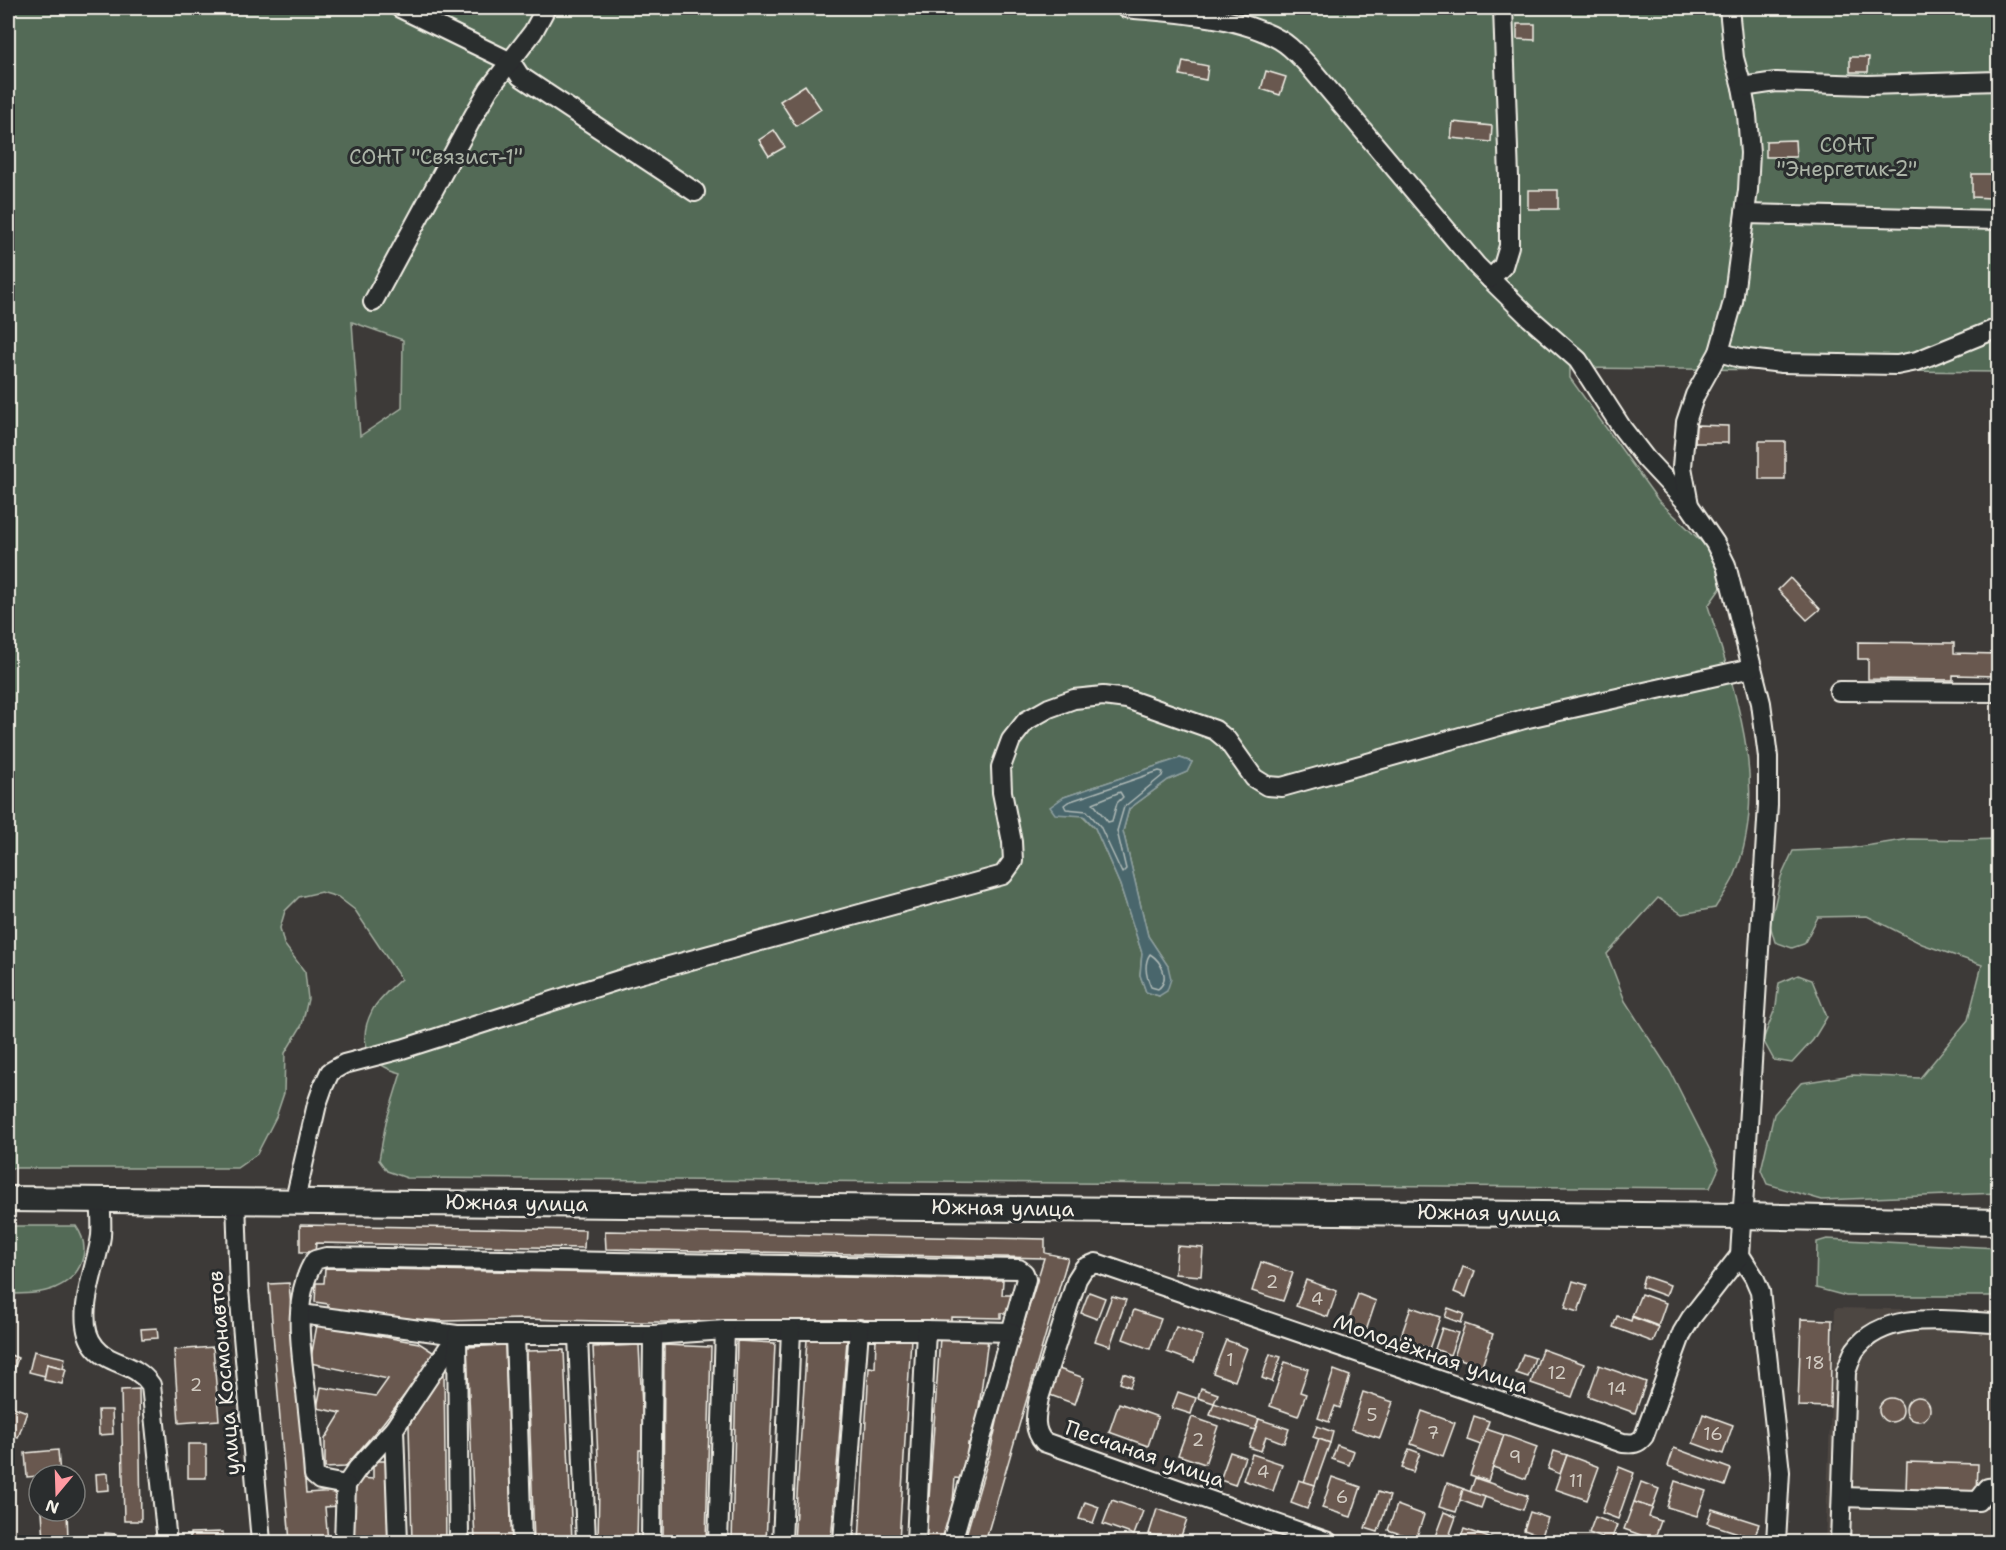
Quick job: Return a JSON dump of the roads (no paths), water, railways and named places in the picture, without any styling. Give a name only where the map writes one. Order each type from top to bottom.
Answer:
[{"type":"main road","name":"Южная улица","points":[[8,1198],[1741,1216],[1998,1222]]},
{"type":"street","points":[[400,8],[511,62],[520,76],[695,192]]},
{"type":"street","points":[[373,302],[489,89],[533,32],[546,8]]},
{"type":"street","points":[[1126,8],[1219,13],[1281,41],[1308,65],[1476,266],[1578,360],[1622,428],[1689,504],[1715,543],[1726,565],[1761,703],[1768,757],[1768,805],[1740,1255],[1760,1291],[1780,1472],[1776,1542]]},
{"type":"street","points":[[1490,279],[1503,266],[1509,246],[1503,8]]},
{"type":"street","points":[[1689,504],[1682,467],[1686,422],[1695,395],[1719,352],[1733,302],[1750,153],[1747,115],[1734,58],[1729,8]]},
{"type":"street","points":[[1742,87],[1776,82],[1868,85],[1998,81]]},
{"type":"street","points":[[1744,214],[1998,220]]},
{"type":"street","points":[[1719,352],[1740,358],[1782,363],[1897,365],[1917,361],[1998,328]]},
{"type":"street","points":[[295,1200],[323,1087],[330,1072],[344,1064],[402,1049],[625,978],[1003,875],[1013,861],[1012,842],[1002,792],[1001,767],[1011,740],[1026,721],[1049,708],[1074,699],[1103,696],[1127,699],[1215,730],[1227,740],[1254,778],[1267,786],[1282,787],[1528,717],[1752,668]]},
{"type":"street","points":[[1839,691],[1998,692]]},
{"type":"street","points":[[100,1199],[101,1236],[88,1299],[86,1327],[89,1338],[96,1348],[107,1357],[143,1374],[151,1385],[167,1542]]},
{"type":"street","name":"улица Космонавтов","points":[[236,1200],[239,1290],[261,1542]]},
{"type":"street","name":"Молодёжная улица","points":[[1056,1346],[1077,1279],[1084,1268],[1096,1263],[1623,1443],[1633,1444],[1640,1442],[1644,1436],[1682,1333],[1740,1255]]},
{"type":"street","points":[[346,1485],[320,1480],[314,1475],[300,1341],[303,1291],[309,1269],[315,1260],[326,1257],[1019,1269],[1024,1273],[1026,1279],[952,1542]]},
{"type":"street","points":[[301,1314],[457,1335],[653,1335],[724,1330],[859,1329],[1011,1332]]},
{"type":"street","points":[[1840,1542],[1846,1371],[1856,1350],[1880,1329],[1889,1324],[1909,1320],[1998,1323]]},
{"type":"street","points":[[843,1542],[859,1329]]},
{"type":"street","points":[[718,1542],[724,1330]]},
{"type":"street","points":[[782,1542],[791,1330]]},
{"type":"street","points":[[916,1542],[926,1330]]},
{"type":"street","points":[[344,1542],[346,1485],[358,1468],[394,1429],[457,1335]]},
{"type":"street","points":[[457,1335],[459,1542]]},
{"type":"street","points":[[515,1335],[522,1542]]},
{"type":"street","points":[[578,1335],[586,1542]]},
{"type":"street","points":[[651,1542],[653,1335]]},
{"type":"street","name":"Песчаная улица","points":[[1056,1346],[1039,1398],[1036,1416],[1037,1434],[1044,1442],[1328,1542]]},
{"type":"street","points":[[394,1429],[398,1542]]},
{"type":"street","points":[[1842,1497],[1978,1501],[1988,1488],[1998,1487]]},
{"type":"water","points":[[1180,758],[1192,762],[1187,772],[1168,780],[1129,809],[1123,831],[1148,936],[1168,966],[1171,979],[1167,991],[1159,996],[1146,992],[1140,975],[1142,953],[1120,885],[1095,828],[1084,816],[1055,814],[1050,807],[1064,797]]},
{"type":"park label","name":"СОНТ \"Связист-1\"","points":[[436,157]]},
{"type":"park label","name":"СОНТ \"Энергетик-2\"","points":[[1847,157]]}]
